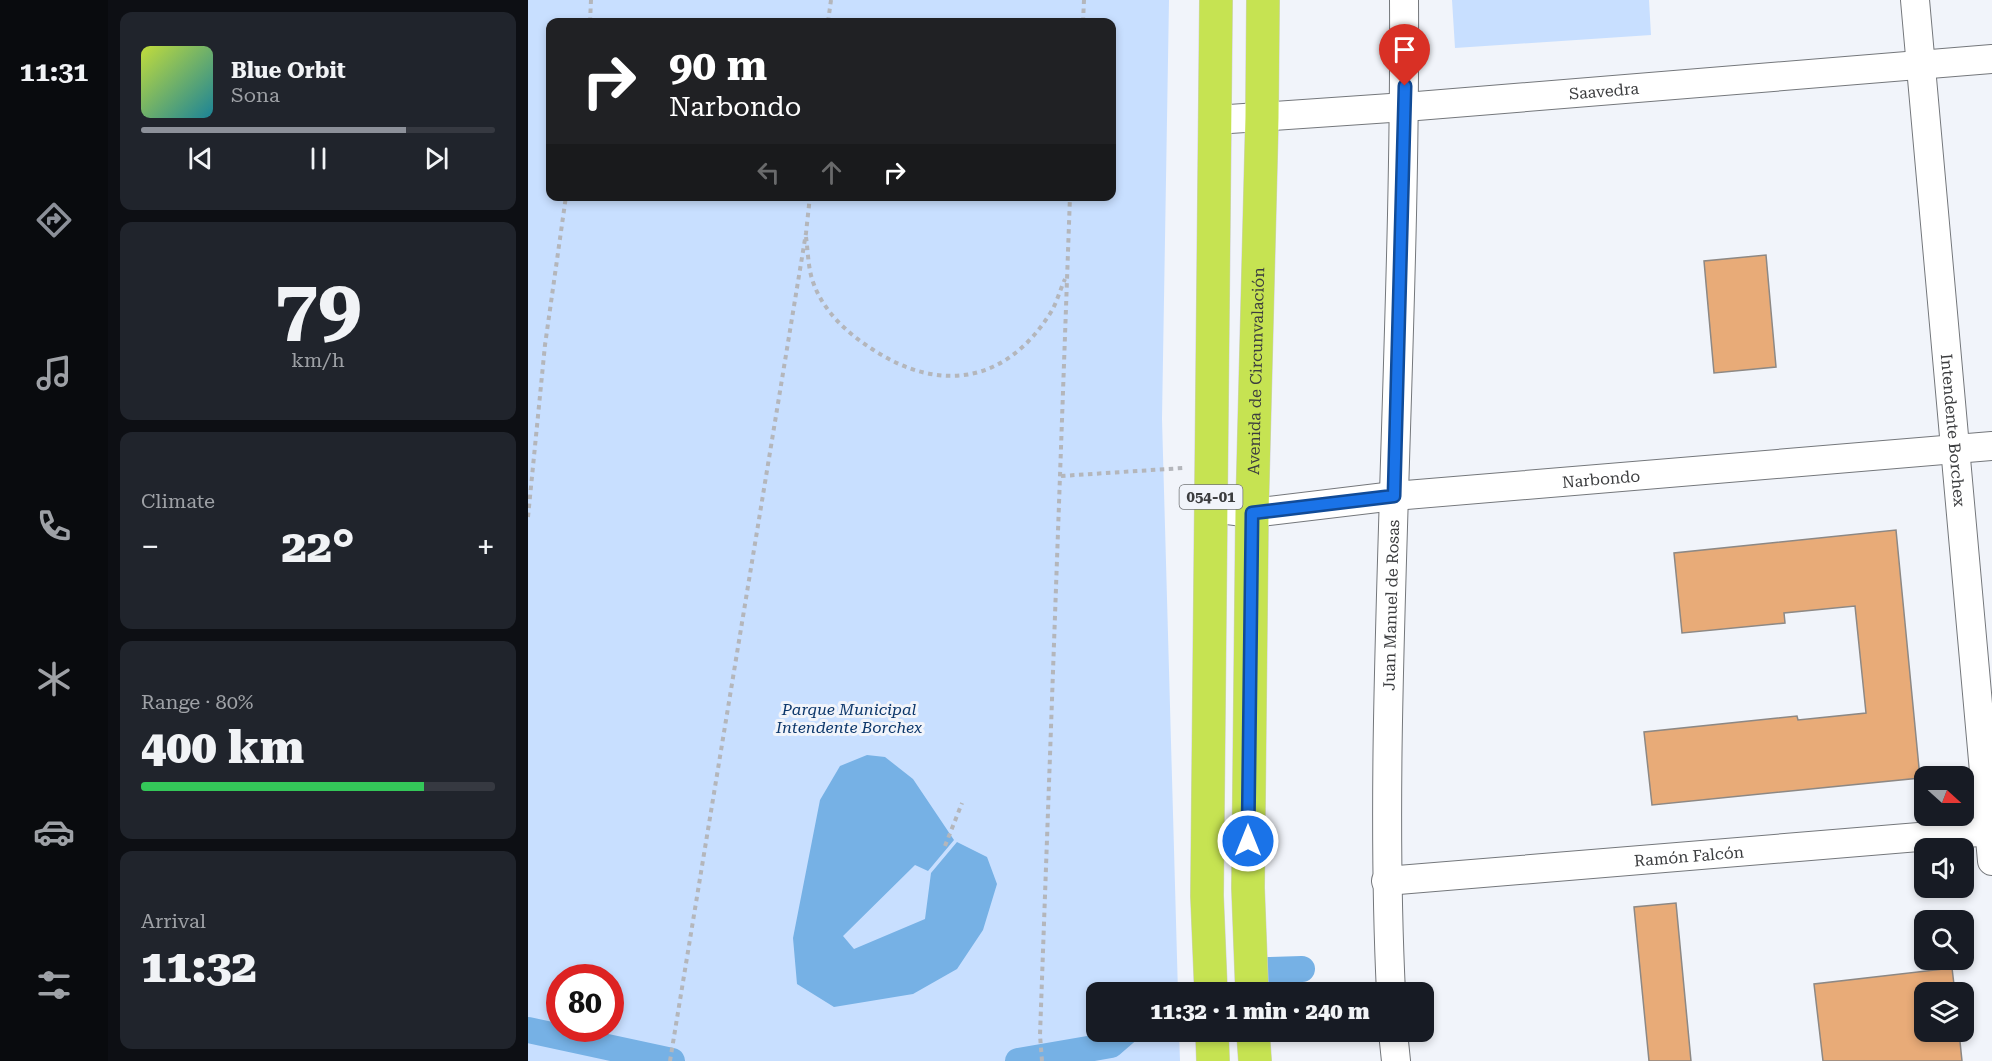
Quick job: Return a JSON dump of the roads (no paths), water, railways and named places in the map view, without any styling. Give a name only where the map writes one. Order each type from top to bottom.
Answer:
[{"type":"highway","name":"054-01","points":[[1210,982],[1207,884],[1216,0]]},
{"type":"highway","name":"Avenida de Circunvalación","points":[[1252,982],[1248,888],[1252,513],[1263,0]]},
{"type":"highway","points":[[1212,1042],[1213,1061]]},
{"type":"highway","points":[[1254,1042],[1255,1061]]},
{"type":"street","name":"Juan Manuel de Rosas","points":[[1391,982],[1386,881],[1387,675],[1405,108],[1404,0]]},
{"type":"street","name":"Intendente Borchex","points":[[1915,0],[1992,861]]},
{"type":"street","name":"Saavedra","points":[[1215,120],[1405,108],[1992,59]]},
{"type":"street","name":"Narbondo","points":[[1210,508],[1252,513],[1394,496],[1992,446]]},
{"type":"street","name":"Ramón Falcón","points":[[1386,881],[1991,831]]},
{"type":"street","points":[[1394,1042],[1396,1061]]},
{"type":"water","points":[[867,755],[885,757],[913,779],[954,840],[928,871],[915,865],[843,936],[854,949],[925,919],[931,873],[957,842],[987,857],[997,884],[983,930],[957,969],[913,994],[834,1007],[797,984],[793,938],[820,800],[840,766]]},
{"type":"waterway","points":[[1269,970],[1302,969]]},
{"type":"waterway","points":[[528,1030],[672,1061]]},
{"type":"waterway","points":[[1018,1061],[1111,1045],[1114,1042]]},
{"type":"park label","name":"Parque Municipal Intendente Borchex","points":[[849,718]]}]
